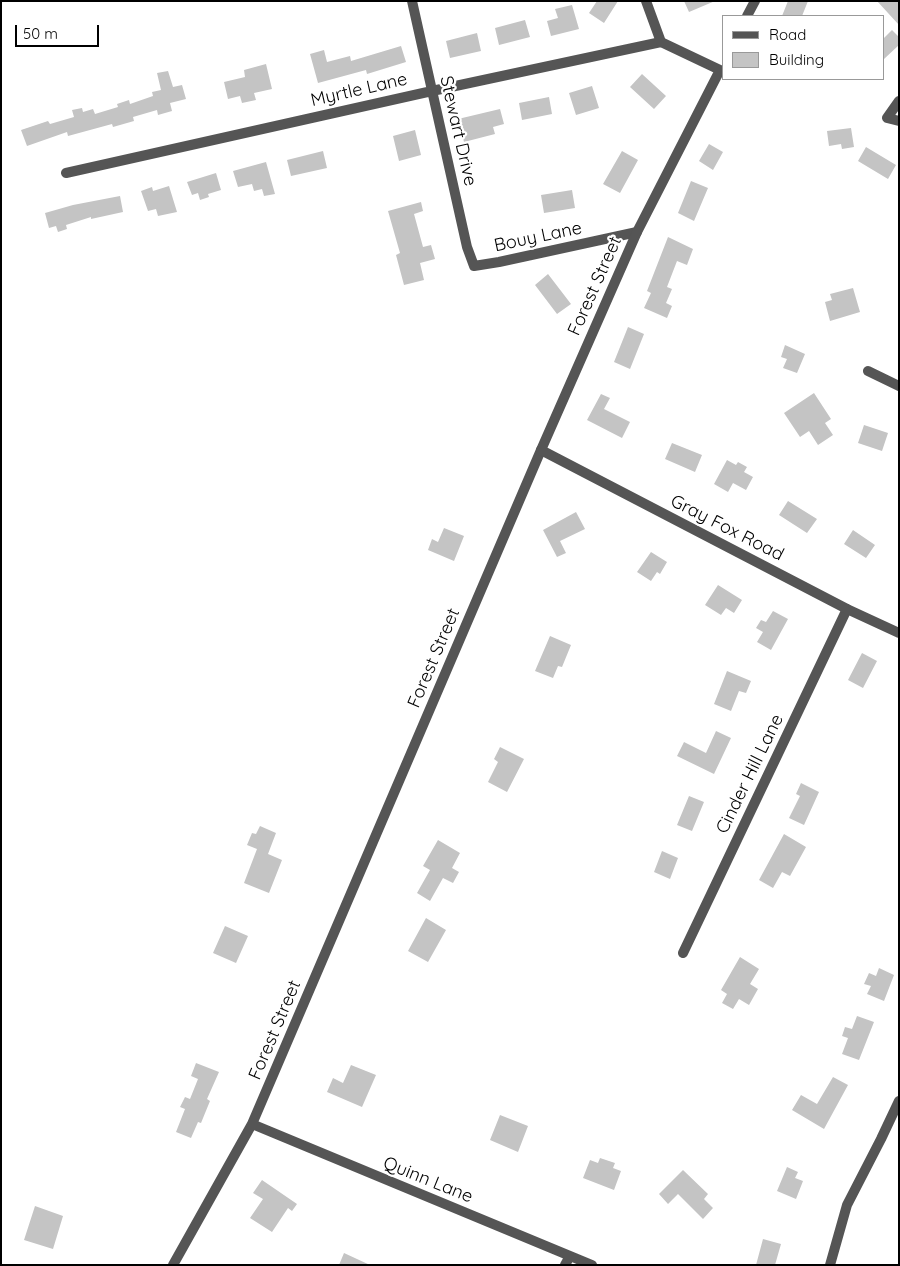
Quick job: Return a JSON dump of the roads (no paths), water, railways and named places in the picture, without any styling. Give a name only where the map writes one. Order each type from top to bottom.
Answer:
[{"type":"street","name":"Stewart Drive","points":[[412,1],[467,247],[474,266]]},
{"type":"street","points":[[646,1],[661,42],[722,66]]},
{"type":"street","points":[[748,15],[755,1]]},
{"type":"street","name":"Myrtle Lane","points":[[66,173],[661,42]]},
{"type":"street","name":"Forest Street","points":[[173,1265],[252,1124],[541,450],[637,232],[722,66]]},
{"type":"street","points":[[899,101],[887,118],[899,121]]},
{"type":"street","name":"Bouy Lane","points":[[474,266],[637,232]]},
{"type":"street","points":[[868,371],[899,386]]},
{"type":"street","name":"Gray Fox Road","points":[[541,450],[847,609],[899,633]]},
{"type":"street","name":"Cinder Hill Lane","points":[[683,953],[847,609]]},
{"type":"street","points":[[830,1265],[847,1205],[899,1101]]},
{"type":"street","name":"Quinn Lane","points":[[252,1124],[568,1260],[592,1265]]}]
